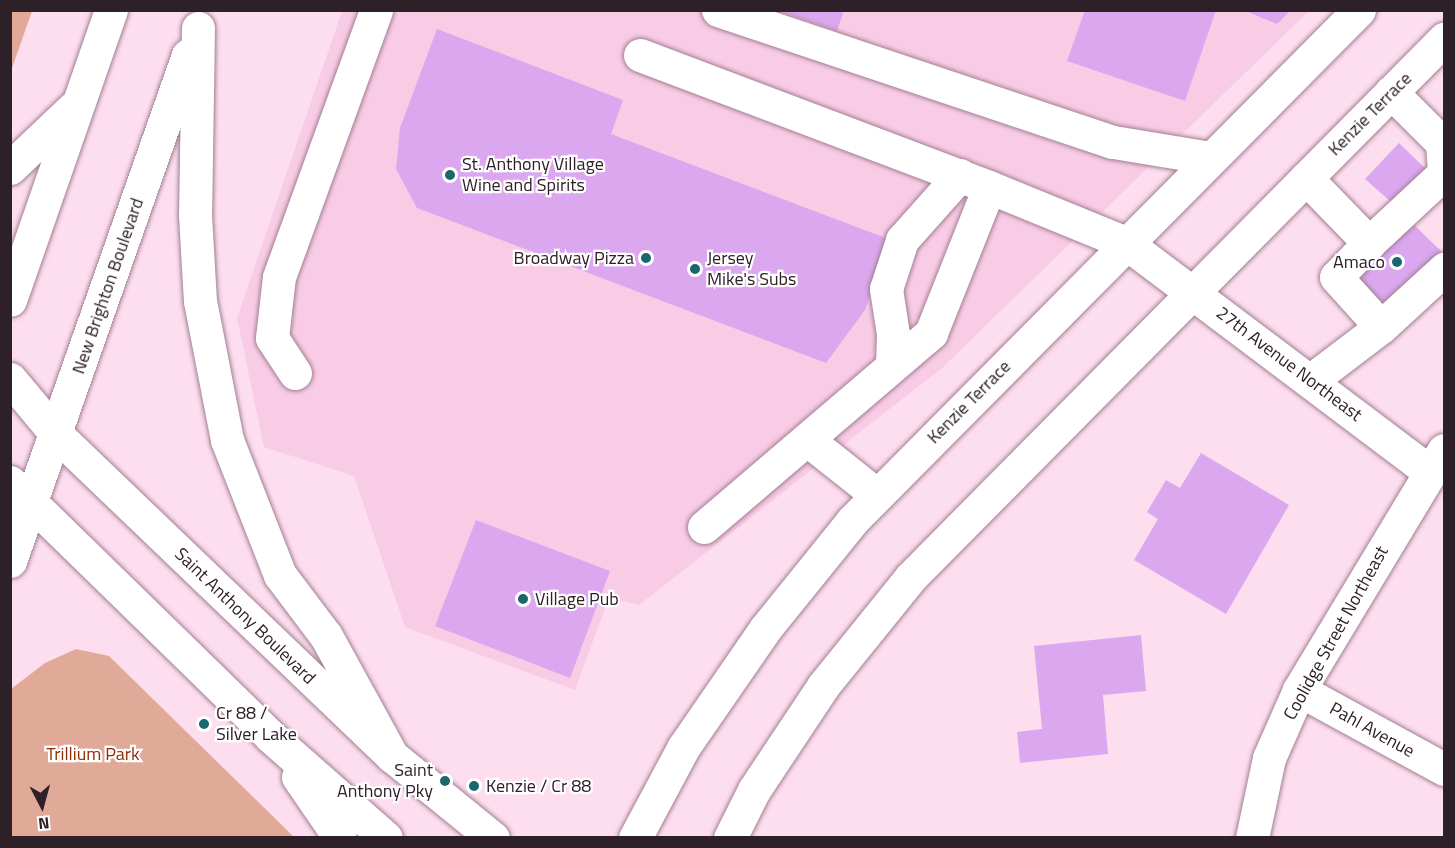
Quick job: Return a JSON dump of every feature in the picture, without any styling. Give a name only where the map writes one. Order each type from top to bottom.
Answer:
[{"type":"main road","points":[[10,300],[111,10]]},
{"type":"main road","points":[[295,373],[272,338],[279,277],[376,10]]},
{"type":"main road","points":[[718,10],[1113,142],[1211,158]]},
{"type":"main road","name":"Kenzie Terrace","points":[[635,837],[683,748],[765,629],[877,495],[1359,10]]},
{"type":"main road","points":[[200,19],[195,215],[200,301],[227,440],[280,575],[326,636],[392,756]]},
{"type":"main road","name":"New Brighton Boulevard","points":[[10,561],[21,492],[57,435],[200,19]]},
{"type":"main road","name":"Kenzie Terrace","points":[[730,837],[754,790],[823,686],[910,578],[1444,39]]},
{"type":"main road","name":"27th Avenue Northeast","points":[[640,55],[974,181],[1126,243],[1193,291],[1310,381],[1437,461]]},
{"type":"main road","points":[[1380,327],[1336,277],[1444,171],[1442,142],[1391,92]]},
{"type":"main road","points":[[10,168],[81,100]]},
{"type":"main road","points":[[1306,178],[1369,243]]},
{"type":"main road","points":[[704,527],[809,441],[892,363],[931,333],[974,181]]},
{"type":"main road","points":[[892,363],[893,333],[886,289],[902,240],[974,181]]},
{"type":"main road","points":[[1310,381],[1380,327],[1444,269]]},
{"type":"main road","name":"Saint Anthony Boulevard","points":[[10,379],[57,435],[392,756],[493,837]]},
{"type":"main road","points":[[809,441],[877,495]]},
{"type":"main road","name":"Coolidge Street Northeast","points":[[1252,837],[1269,758],[1299,690],[1437,461]]},
{"type":"main road","points":[[21,492],[270,736],[386,837]]},
{"type":"main road","name":"Pahl Avenue","points":[[1299,690],[1444,769]]},
{"type":"main road","points":[[270,736],[340,837]]},
{"type":"main road","points":[[754,790],[754,837]]},
{"type":"shaded area","points":[[342,11],[1309,11],[942,368],[639,605],[609,598],[575,690],[405,627],[354,476],[264,447],[237,318]]},
{"type":"green space","points":[[10,11],[32,11],[11,71]]},
{"type":"green space","name":"Trillium Park","points":[[76,649],[109,656],[294,837],[11,837],[11,689],[45,663]]},
{"type":"building","points":[[776,10],[844,10],[837,31]]},
{"type":"building","points":[[1085,10],[1216,10],[1185,101],[1067,61]]},
{"type":"building","points":[[1243,10],[1291,10],[1277,24]]},
{"type":"building","points":[[437,29],[623,100],[611,134],[891,240],[865,310],[826,363],[417,208],[396,169],[400,128]]},
{"type":"building","name":"Amaco","points":[[1399,143],[1431,174],[1398,208],[1365,179]]},
{"type":"building","name":"Amaco","points":[[1408,219],[1441,251],[1385,306],[1353,273]]},
{"type":"building","points":[[1201,453],[1289,505],[1226,614],[1134,560],[1158,519],[1147,512],[1166,480],[1180,488]]},
{"type":"building","name":"Village Pub","points":[[476,520],[610,571],[570,678],[435,626]]},
{"type":"building","points":[[1141,635],[1146,691],[1103,695],[1108,754],[1020,763],[1017,732],[1042,729],[1034,646]]},
{"type":"place","name":"St. Anthony Village Wine and Spirits","points":[[450,175]]},
{"type":"place","name":"Broadway Pizza","points":[[646,258]]},
{"type":"place","name":"Amaco","points":[[1397,262]]},
{"type":"place","name":"Jersey Mike's Subs","points":[[695,269]]},
{"type":"place","name":"Village Pub","points":[[523,599]]},
{"type":"place","name":"Cr 88 / Silver Lake","points":[[204,724]]},
{"type":"place","name":"Saint Anthony Pky","points":[[445,781]]},
{"type":"place","name":"Kenzie / Cr 88","points":[[474,786]]}]
